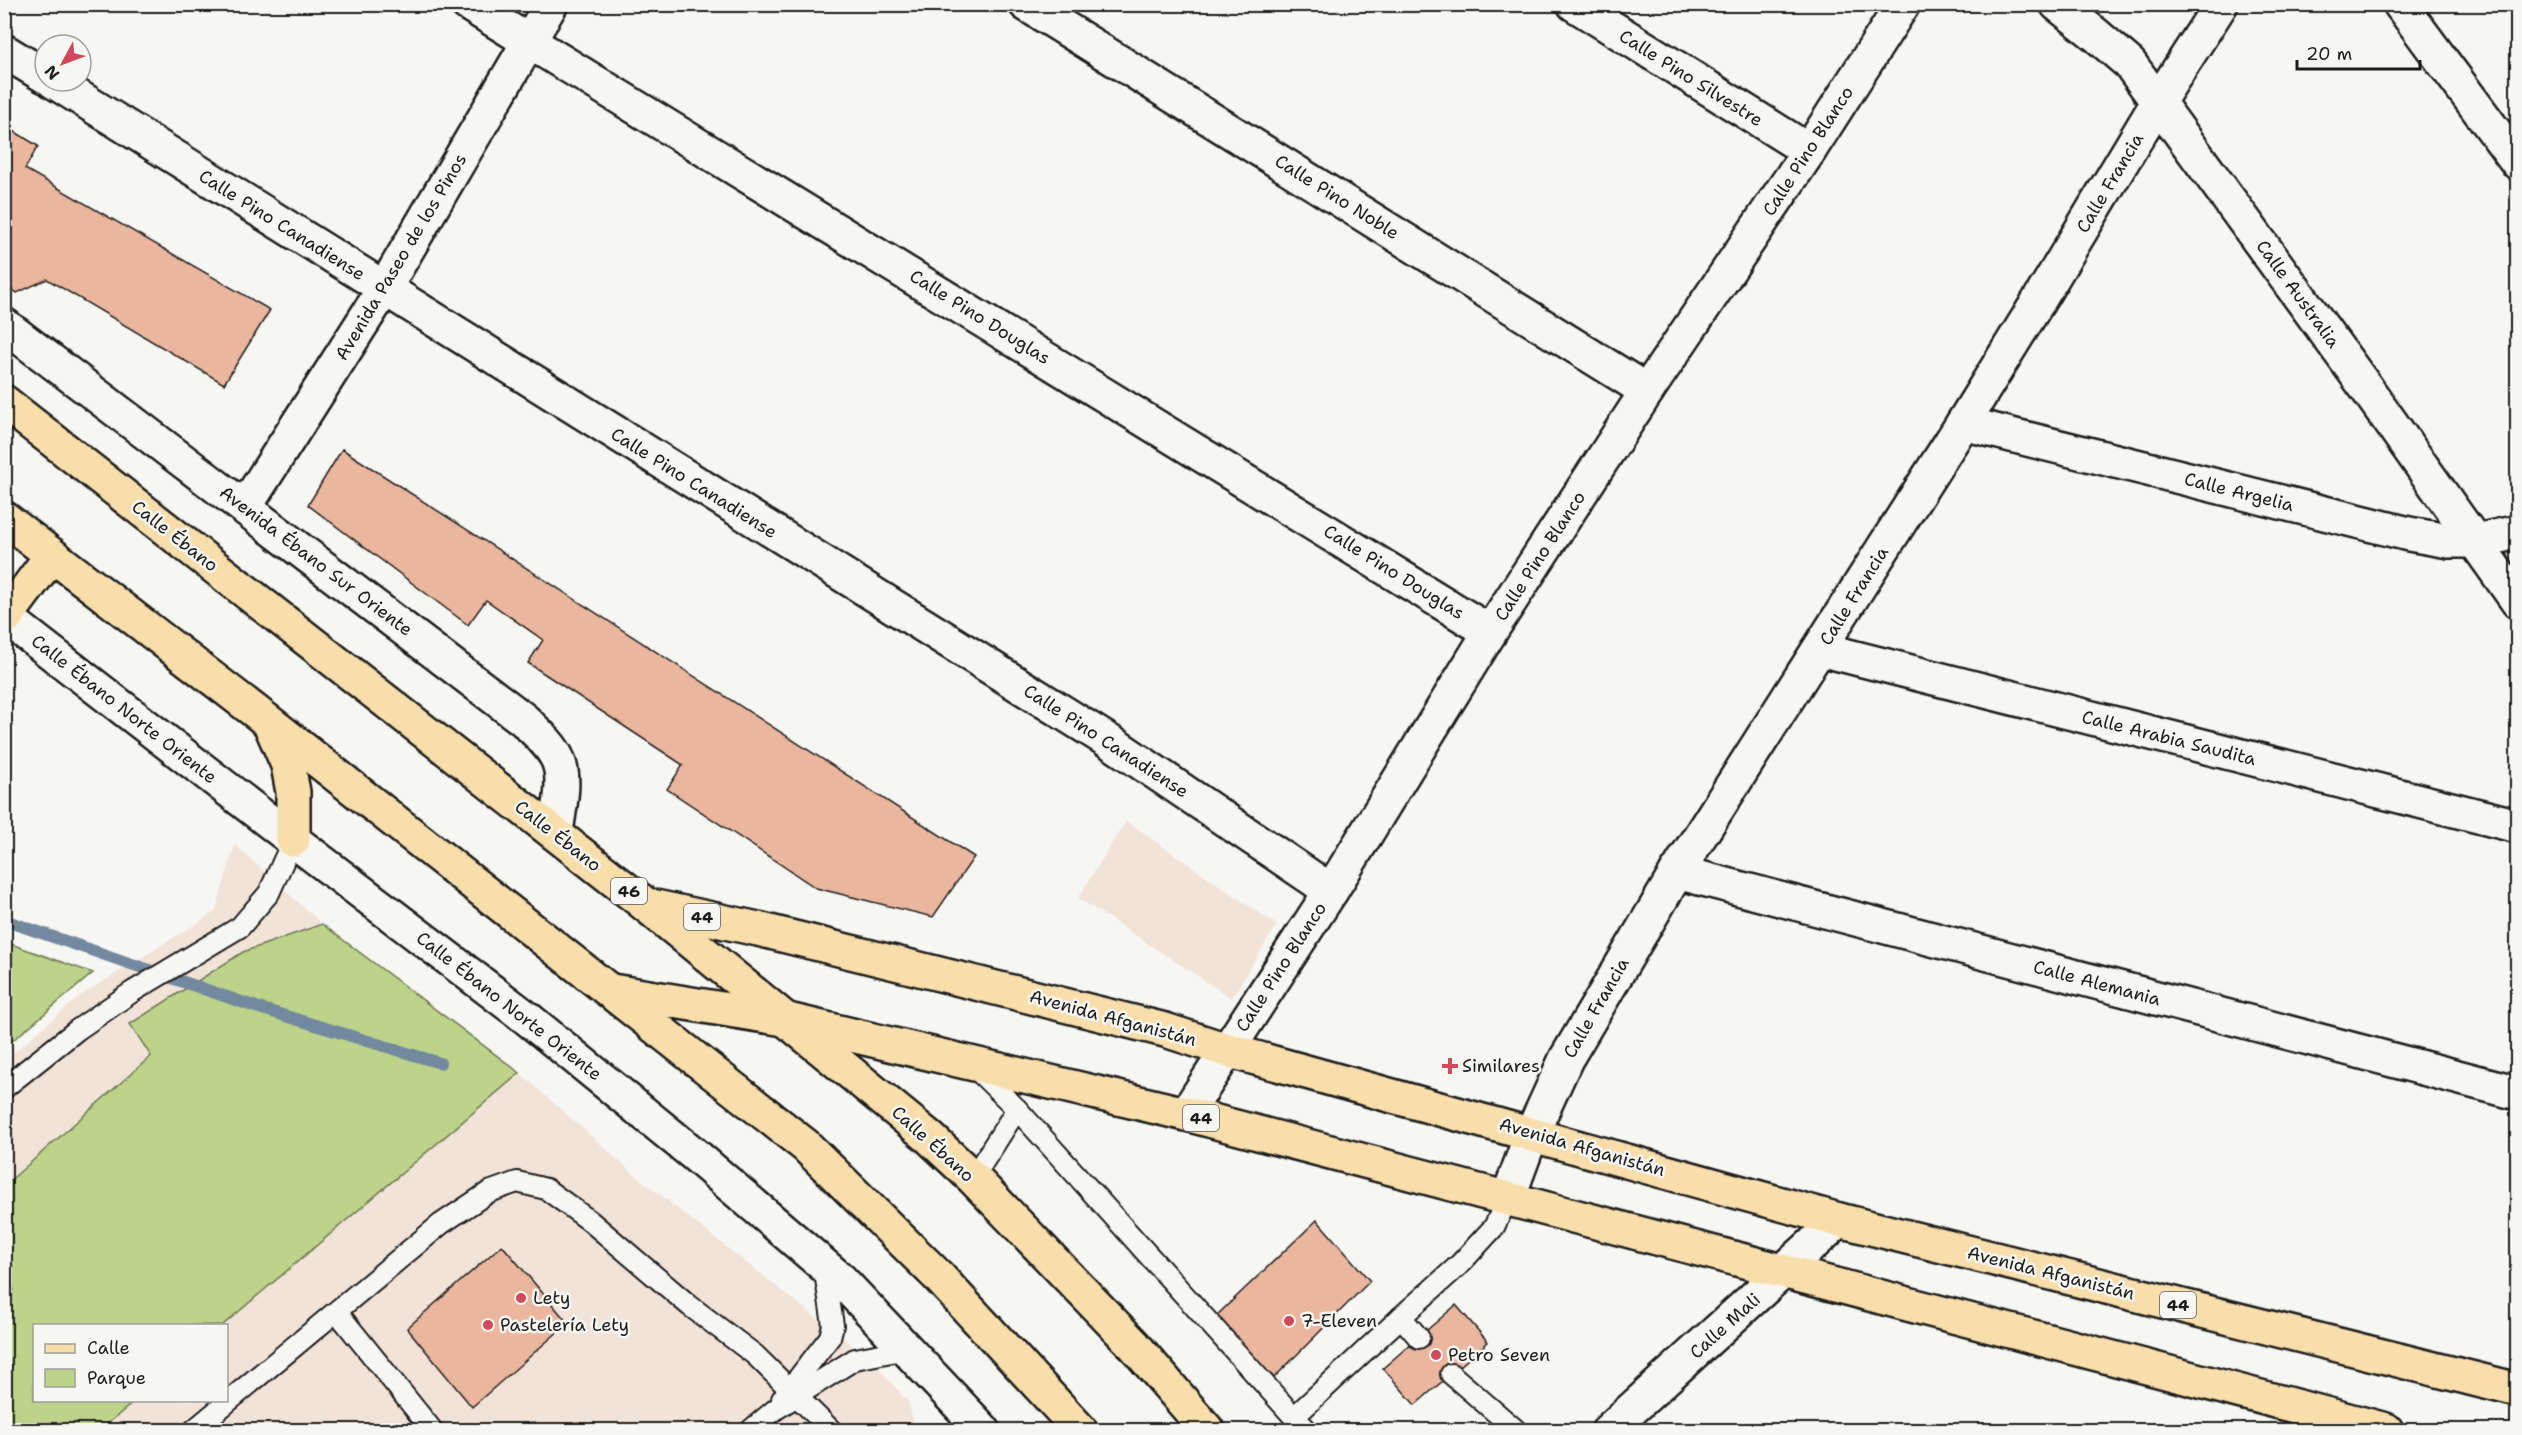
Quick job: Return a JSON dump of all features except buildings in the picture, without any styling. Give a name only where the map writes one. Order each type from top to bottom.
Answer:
[{"type":"main road","name":"Calle Ébano","points":[[4,402],[646,905],[929,1137],[973,1178],[1134,1345],[1207,1431]]},
{"type":"main road","points":[[4,518],[269,722],[806,1146],[938,1276],[1080,1431]]},
{"type":"main road","points":[[5,616],[52,555]]},
{"type":"main road","points":[[269,722],[288,765],[292,792],[293,840]]},
{"type":"main road","name":"Avenida Afganistán","points":[[646,905],[758,929],[1154,1027],[1227,1050],[1839,1220],[2517,1390]]},
{"type":"main road","name":"44","points":[[612,991],[784,1019],[1186,1114],[2386,1431]]},
{"type":"street","name":"Calle Pino Douglas","points":[[468,4],[1491,632]]},
{"type":"street","name":"Avenida Paseo de los Pinos","points":[[245,507],[384,290],[551,4]]},
{"type":"street","name":"Calle Pino Noble","points":[[1026,4],[1647,392]]},
{"type":"street","name":"Calle Pino Silvestre","points":[[1574,4],[1809,152]]},
{"type":"street","name":"Calle Pino Blanco","points":[[1186,1114],[1331,891],[1491,632],[1647,392],[1809,152],[1903,4]]},
{"type":"street","name":"Calle Australia","points":[[2057,4],[2130,64],[2476,541],[2517,602]]},
{"type":"street","name":"Calle Francia","points":[[1508,1198],[1532,1133],[1566,1059],[1677,872],[1963,423],[2158,102],[2221,4]]},
{"type":"street","points":[[2400,4],[2517,163]]},
{"type":"street","points":[[4,51],[33,69]]},
{"type":"street","name":"Calle Pino Canadiense","points":[[71,93],[1115,745],[1331,891]]},
{"type":"street","name":"Avenida Ébano Sur Oriente","points":[[4,325],[525,720],[546,742],[558,760],[562,779],[556,834]]},
{"type":"street","name":"Calle Argelia","points":[[1963,423],[2409,534],[2449,541],[2476,541],[2517,532]]},
{"type":"street","name":"Calle Ébano Norte Oriente","points":[[5,616],[293,840],[528,1018],[695,1155],[824,1264],[983,1431]]},
{"type":"street","name":"Calle Arabia Saudita","points":[[1820,649],[2517,826]]},
{"type":"street","name":"Calle Alemania","points":[[1677,872],[2517,1093]]},
{"type":"street","name":"Calle Mali","points":[[1609,1431],[1839,1220]]},
{"type":"lane","points":[[4,1088],[77,1030],[132,992],[240,927],[269,893],[293,840]]},
{"type":"lane","points":[[970,1062],[1017,1108],[1300,1424],[1401,1317],[1459,1264],[1494,1227],[1508,1198]]},
{"type":"lane","points":[[973,1178],[1017,1108]]},
{"type":"lane","points":[[194,1431],[441,1224],[489,1192],[517,1182],[546,1189],[590,1221],[690,1306],[755,1355],[831,1431]]},
{"type":"lane","points":[[751,1431],[794,1392],[830,1337],[833,1325],[824,1264]]},
{"type":"lane","points":[[337,1311],[432,1431]]},
{"type":"lane","points":[[1401,1317],[1419,1338]]},
{"type":"lane","points":[[794,1392],[855,1359],[907,1349]]},
{"type":"lane","points":[[1451,1374],[1516,1431]]},
{"type":"shaded area","points":[[1126,821],[1277,925],[1231,998],[1078,898]]},
{"type":"shaded area","points":[[235,845],[322,924],[243,952],[130,1024],[151,1055],[5,1185],[5,1060],[80,996],[215,912]]},
{"type":"shaded area","points":[[520,1073],[635,1175],[875,1364],[908,1402],[916,1430],[100,1430],[134,1402],[228,1402],[228,1324],[224,1324]]},
{"type":"green space","points":[[322,924],[520,1073],[224,1324],[33,1324],[33,1402],[134,1402],[100,1430],[5,1430],[5,1299],[14,1290],[5,1276],[5,1185],[151,1056],[130,1024],[243,952]]},
{"type":"green space","points":[[4,942],[93,973],[5,1047]]},
{"type":"waterway","points":[[4,920],[256,1007],[440,1063]]},
{"type":"place","name":"Similares","points":[[1450,1066]]},
{"type":"place","name":"Lety","points":[[521,1298]]},
{"type":"place","name":"7-Eleven","points":[[1289,1321]]},
{"type":"place","name":"Pastelería Lety","points":[[488,1325]]},
{"type":"place","name":"Petro Seven","points":[[1436,1355]]}]
